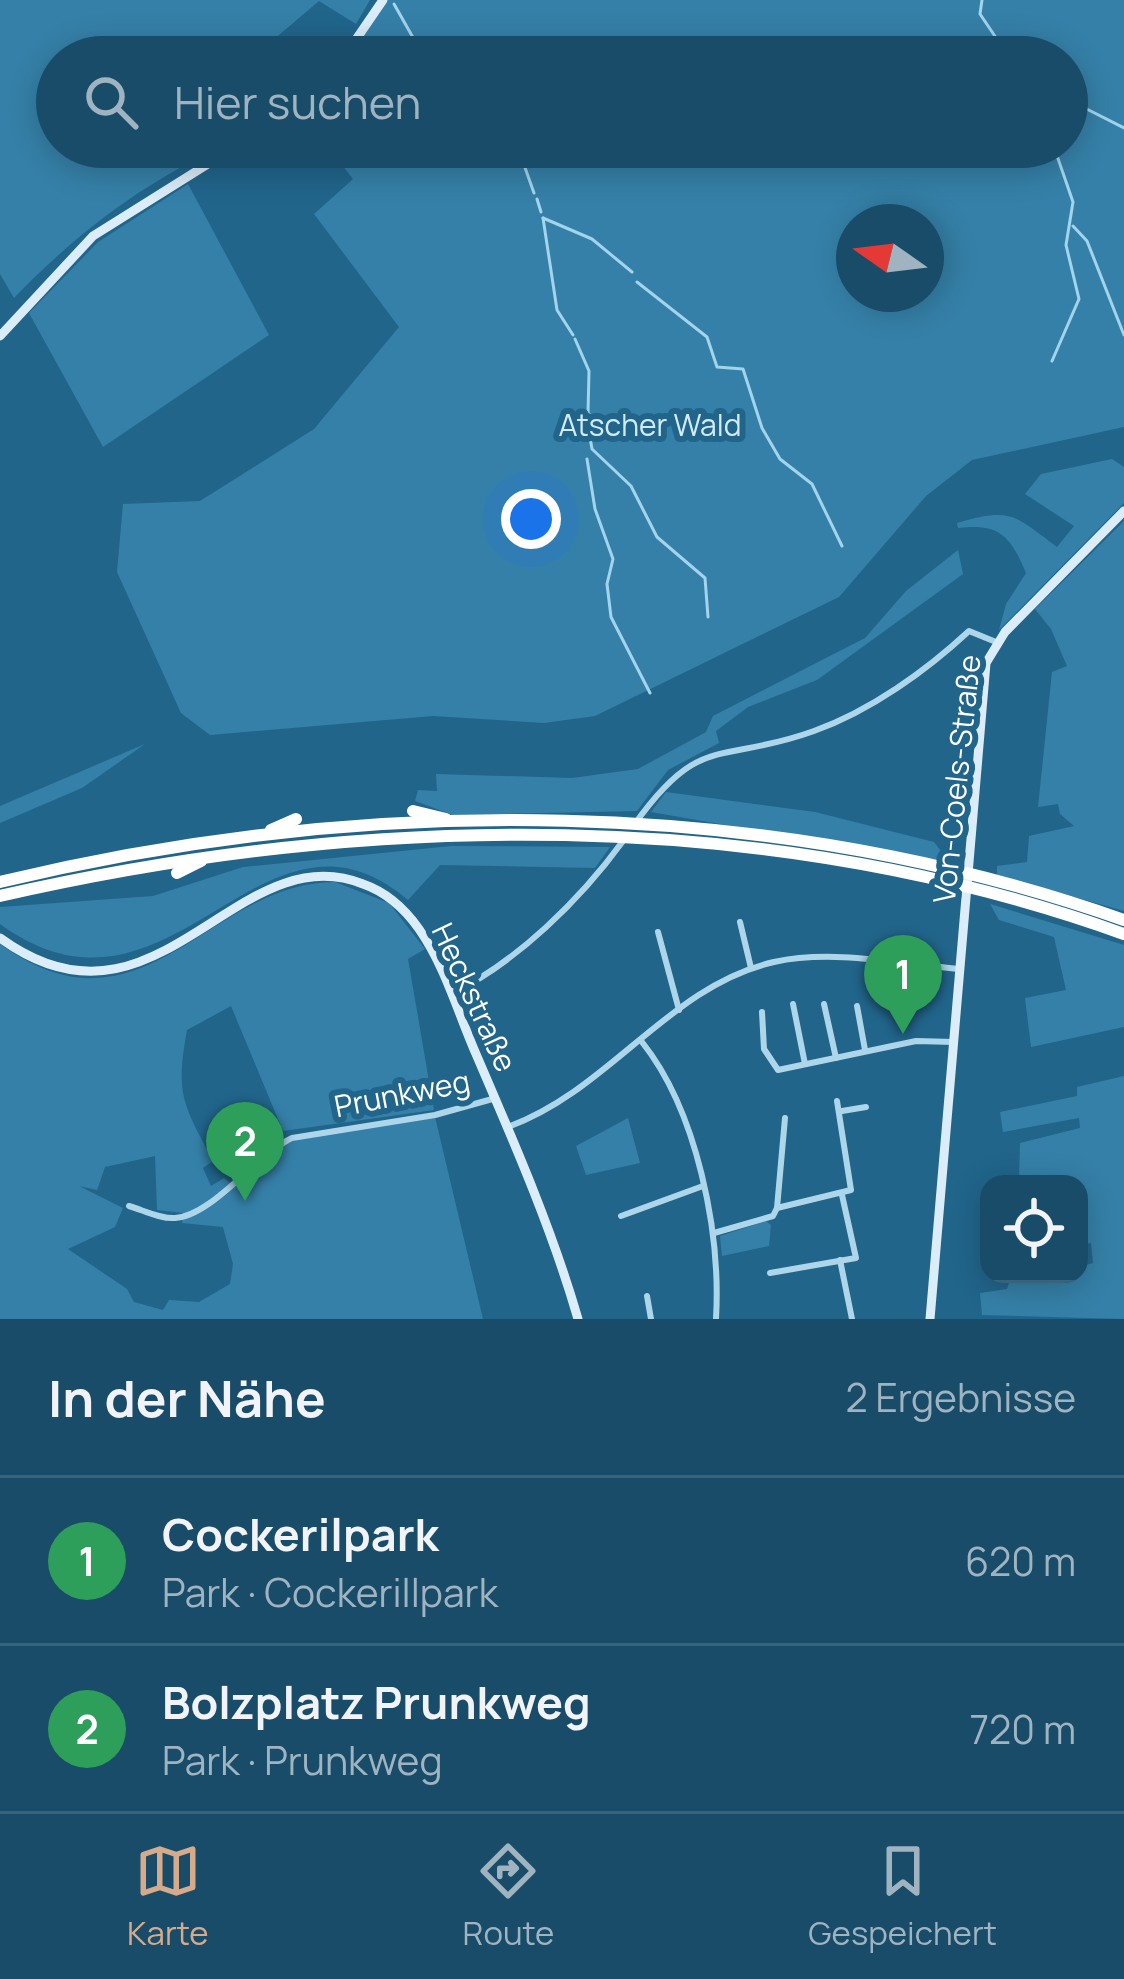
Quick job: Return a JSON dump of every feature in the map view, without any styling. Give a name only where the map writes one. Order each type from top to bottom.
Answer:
[{"type":"highway","points":[[413,811],[453,822]]},
{"type":"highway","points":[[259,835],[296,819]]},
{"type":"highway","points":[[2,891],[109,857],[259,835],[453,822],[598,821],[846,850],[993,882],[1124,920]]},
{"type":"highway","points":[[2,891],[212,855],[453,835],[598,836],[712,845],[867,868],[989,895],[1124,934]]},
{"type":"highway","points":[[177,873],[212,855]]},
{"type":"highway","points":[[2,891],[59,893]]},
{"type":"main road","points":[[358,36],[382,0]]},
{"type":"main road","points":[[0,336],[70,256],[121,214],[199,168]]},
{"type":"main road","name":"Von-Coels-Straße","points":[[930,1319],[985,674],[995,642],[1124,512]]},
{"type":"main road","name":"Heckstraße","points":[[0,938],[52,965],[117,968],[165,953],[266,890],[312,876],[375,889],[405,912],[430,946],[508,1127],[578,1319]]},
{"type":"street","points":[[451,994],[524,943],[601,871],[673,774],[701,758],[775,742],[844,718],[943,655],[969,631],[995,642]]},
{"type":"street","points":[[740,922],[751,968]]},
{"type":"street","points":[[658,932],[679,1010]]},
{"type":"street","points":[[508,1127],[554,1110],[679,1010],[751,968],[813,956],[960,969]]},
{"type":"street","points":[[793,1004],[805,1064]]},
{"type":"street","points":[[824,1004],[836,1058]]},
{"type":"street","points":[[857,1006],[866,1051]]},
{"type":"street","points":[[763,1012],[764,1049],[778,1070],[916,1041],[954,1042]]},
{"type":"street","points":[[642,1042],[664,1069],[703,1186],[719,1261],[716,1319]]},
{"type":"street","name":"Prunkweg","points":[[129,1206],[178,1218],[205,1205],[274,1146],[292,1138],[435,1115],[496,1098]]},
{"type":"street","points":[[777,1208],[842,1195],[852,1186],[837,1101]]},
{"type":"street","points":[[842,1111],[866,1107]]},
{"type":"street","points":[[714,1233],[773,1216],[785,1118]]},
{"type":"street","points":[[621,1216],[703,1186]]},
{"type":"street","points":[[770,1273],[856,1258],[842,1195]]},
{"type":"street","points":[[840,1260],[852,1319]]},
{"type":"street","points":[[647,1296],[651,1319]]},
{"type":"green space","points":[[0,0],[370,0],[356,24],[319,1],[278,36],[36,36],[36,168],[181,168],[105,217],[14,298],[0,274]]},
{"type":"green space","name":"Atscher Wald","points":[[387,0],[1124,0],[1124,427],[972,460],[926,496],[839,597],[595,716],[544,723],[433,716],[210,735],[181,713],[117,572],[123,504],[200,501],[314,429],[399,327],[314,214],[353,179],[344,168],[1088,168],[1088,36],[363,36]]},
{"type":"green space","points":[[188,184],[269,335],[103,447],[29,313],[98,242]]},
{"type":"green space","points":[[1112,459],[1124,467],[1124,503],[999,630],[1006,604],[1026,573],[1001,534],[958,528],[957,523],[1012,517],[1057,547],[1074,526],[1025,494],[1041,474]]},
{"type":"green space","points":[[1124,521],[1124,911],[997,875],[997,866],[1027,862],[1029,836],[1074,826],[1060,814],[1058,804],[1038,807],[1052,672],[1067,666],[1051,629],[1035,609]]},
{"type":"green space","points":[[958,550],[963,574],[817,680],[748,707],[716,731],[719,743],[668,770],[637,811],[453,815],[415,801],[418,790],[437,791],[436,774],[572,778],[638,769],[706,732],[713,716],[865,638],[906,591]]},
{"type":"green space","points":[[145,744],[82,788],[0,823],[0,806]]},
{"type":"green space","points":[[666,792],[815,812],[934,842],[944,855],[942,863],[651,812]]},
{"type":"green space","points":[[451,846],[610,847],[595,868],[440,865],[408,900],[355,870],[306,869],[260,886],[166,938],[116,955],[61,954],[0,924],[0,907],[153,896],[243,867]]},
{"type":"green space","points":[[335,882],[389,903],[425,949],[408,959],[434,1110],[283,1131],[231,1006],[187,1030],[183,1052],[184,1098],[213,1161],[203,1168],[211,1186],[224,1178],[234,1186],[276,1148],[299,1139],[435,1117],[483,1319],[0,1319],[0,944],[51,971],[95,978],[136,970],[249,906],[290,889]],"holes":[[[155,1156],[157,1210],[183,1213],[182,1223],[223,1227],[233,1264],[230,1284],[199,1302],[169,1300],[163,1310],[134,1302],[127,1289],[68,1249],[115,1227],[123,1208],[79,1186],[97,1190],[105,1167]]]},
{"type":"green space","points":[[990,904],[1124,945],[1124,1027],[1031,1047],[1025,998],[1066,990],[1054,937],[999,920]]},
{"type":"green space","points":[[1124,1076],[1124,1319],[982,1315],[980,1293],[1007,1289],[1009,1283],[1088,1283],[1088,1264],[1093,1263],[1088,1244],[1088,1175],[1019,1175],[1020,1143],[1080,1128],[1079,1118],[1003,1132],[1000,1112],[1077,1096],[1077,1087]]},
{"type":"green space","points":[[628,1118],[640,1163],[586,1175],[576,1146]]},
{"type":"green space","points":[[766,1221],[771,1225],[769,1246],[722,1256],[720,1236]]},
{"type":"waterway","points":[[982,0],[980,14],[995,36]]},
{"type":"waterway","points":[[394,4],[412,36]]},
{"type":"waterway","points":[[1088,110],[1124,128]]},
{"type":"waterway","points":[[525,168],[534,193]]},
{"type":"waterway","points":[[1052,361],[1079,299],[1066,245],[1073,202],[1061,168]]},
{"type":"waterway","points":[[537,199],[541,212]]},
{"type":"waterway","points":[[543,218],[557,310],[573,335]]},
{"type":"waterway","points":[[543,218],[592,239],[632,272]]},
{"type":"waterway","points":[[1073,226],[1087,241],[1124,335]]},
{"type":"waterway","points":[[637,282],[707,337],[717,367],[743,369],[762,428],[780,459],[812,484],[842,546]]},
{"type":"waterway","points":[[575,339],[589,371],[588,413],[595,420],[588,426],[592,449],[631,486],[657,537],[705,578],[708,617]]},
{"type":"waterway","points":[[587,459],[595,509],[613,559],[607,584],[611,617],[650,693]]},
{"type":"place","name":"Cockerilpark","points":[[903,1034]]},
{"type":"place","name":"Bolzplatz Prunkweg","points":[[245,1201]]}]
